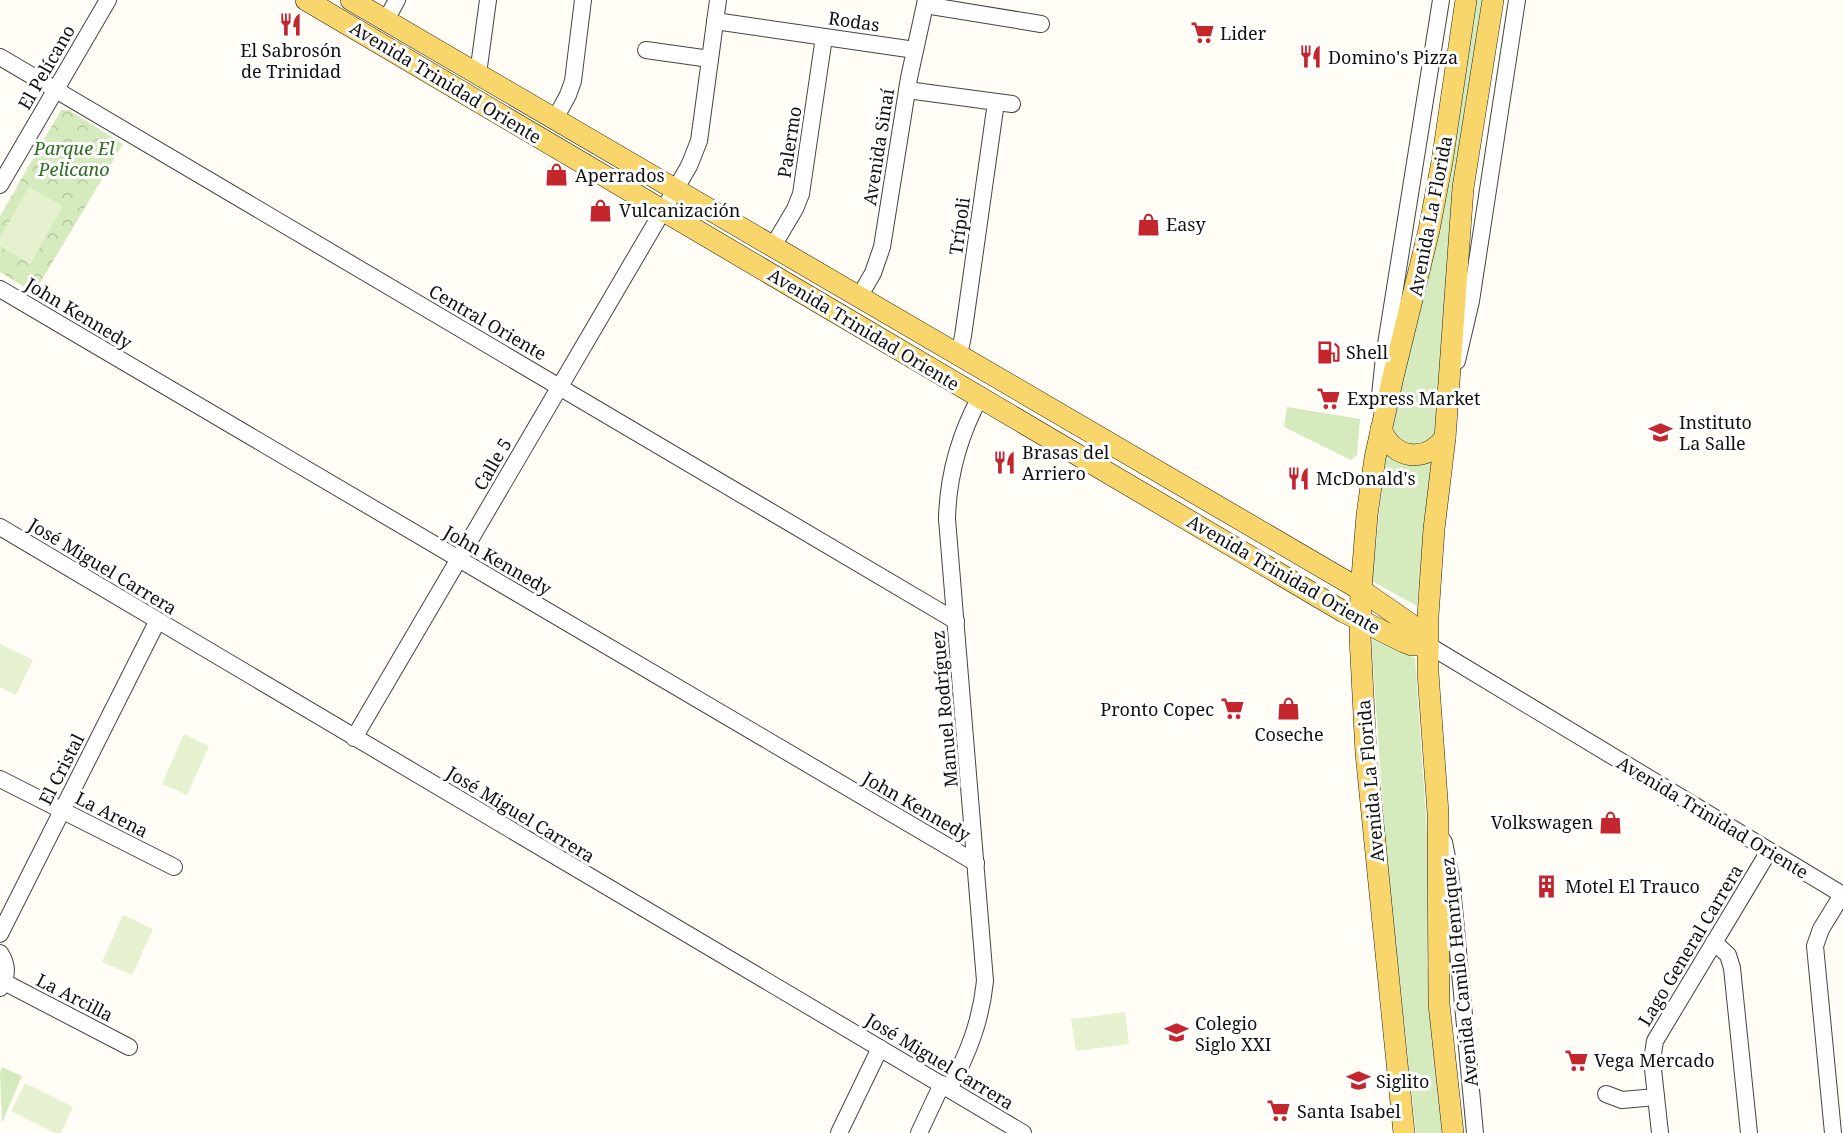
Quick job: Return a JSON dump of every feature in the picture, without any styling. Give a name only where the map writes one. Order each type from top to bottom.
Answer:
[{"type":"main road","name":"Avenida Trinidad Oriente","points":[[306,0],[1359,621],[1404,642],[1428,645]]},
{"type":"main road","name":"Avenida Trinidad Oriente","points":[[351,0],[1361,590],[1410,624],[1428,645]]},
{"type":"main road","name":"Avenida La Florida","points":[[1404,1133],[1366,753],[1359,621],[1367,515],[1381,429],[1433,211],[1466,0]]},
{"type":"main road","name":"Avenida La Florida","points":[[1428,645],[1434,529],[1445,438],[1462,196],[1493,0]]},
{"type":"main road","points":[[1381,429],[1395,449],[1410,455],[1434,450],[1445,438]]},
{"type":"main road","name":"Avenida Camilo Henríquez","points":[[1428,645],[1438,813],[1439,1004],[1453,1133]]},
{"type":"street","name":"El Pelícano","points":[[0,185],[108,0]]},
{"type":"street","points":[[386,20],[397,0]]},
{"type":"street","points":[[478,74],[488,0]]},
{"type":"street","points":[[555,119],[573,81],[583,0]]},
{"type":"street","name":"Calle 5","points":[[354,738],[689,166],[699,141],[718,0]]},
{"type":"street","name":"Avenida La Florida","points":[[1381,429],[1379,406],[1384,357],[1441,0]]},
{"type":"street","name":"Avenida La Florida","points":[[1449,388],[1471,302],[1517,0]]},
{"type":"street","points":[[925,2],[1041,24]]},
{"type":"street","name":"Avenida Sinaí","points":[[859,297],[873,273],[882,247],[907,90],[925,2]]},
{"type":"street","name":"Rodas","points":[[715,21],[915,50]]},
{"type":"street","name":"Palermo","points":[[773,246],[799,199],[824,37]]},
{"type":"street","points":[[646,50],[710,58]]},
{"type":"street","name":"Central Oriente","points":[[0,57],[956,621]]},
{"type":"street","name":"Trípoli","points":[[907,90],[1004,103],[959,355]]},
{"type":"street","name":"John Kennedy","points":[[0,289],[976,863]]},
{"type":"street","name":"Manuel Rodríguez","points":[[919,1133],[971,1044],[984,996],[985,966],[947,519],[950,480],[964,429],[980,398]]},
{"type":"street","name":"José Miguel Carrera","points":[[0,527],[946,1087],[1004,1128],[1023,1133]]},
{"type":"street","name":"El Cristal","points":[[0,934],[157,622]]},
{"type":"street","name":"Avenida Trinidad Oriente","points":[[1428,645],[1843,895]]},
{"type":"street","name":"La Arena","points":[[0,779],[174,867]]},
{"type":"street","name":"Avenida Camilo Henríquez","points":[[1438,813],[1450,872],[1475,1133]]},
{"type":"street","name":"Lago General Carrera","points":[[1660,1133],[1652,1060],[1655,1041],[1769,851]]},
{"type":"street","points":[[1833,1133],[1815,946],[1821,929],[1843,895]]},
{"type":"street","points":[[1714,942],[1724,950],[1732,968],[1749,1133]]},
{"type":"street","points":[[0,953],[7,969],[2,985]]},
{"type":"street","name":"La Arcilla","points":[[2,985],[129,1047]]},
{"type":"street","points":[[839,1133],[880,1048]]},
{"type":"street","points":[[1606,1094],[1622,1100],[1656,1097]]},
{"type":"green space","points":[[1474,0],[1488,0],[1439,385],[1417,606],[1372,581],[1390,432],[1449,163],[1468,55]]},
{"type":"green space","name":"Parque El Pelicano","points":[[61,110],[69,110],[123,144],[34,293],[0,272],[0,216]]},
{"type":"green space","points":[[29,187],[63,206],[30,264],[0,246],[0,238]]},
{"type":"green space","points":[[1287,407],[1360,419],[1357,455],[1351,460],[1284,427]]},
{"type":"green space","points":[[1371,635],[1415,658],[1430,876],[1427,964],[1445,1133],[1416,1133],[1386,852]]},
{"type":"green space","points":[[0,644],[33,660],[16,695],[0,687]]},
{"type":"green space","points":[[184,734],[209,746],[187,795],[162,784]]},
{"type":"green space","points":[[123,915],[153,929],[132,975],[102,962]]},
{"type":"green space","points":[[1125,1012],[1129,1044],[1076,1051],[1071,1019]]},
{"type":"green space","points":[[2,1067],[22,1076],[2,1123],[0,1072]]},
{"type":"green space","points":[[25,1083],[73,1107],[61,1133],[55,1133],[11,1111]]},
{"type":"place","name":"El Sabrosón de Trinidad","points":[[291,24]]},
{"type":"place","name":"Lider","points":[[1202,33]]},
{"type":"place","name":"Domino's Pizza","points":[[1310,57]]},
{"type":"place","name":"Aperrados","points":[[557,175]]},
{"type":"place","name":"Vulcanización","points":[[601,210]]},
{"type":"place","name":"Easy","points":[[1148,224]]},
{"type":"place","name":"Shell","points":[[1328,352]]},
{"type":"place","name":"Express Market","points":[[1329,398]]},
{"type":"place","name":"Instituto La Salle","points":[[1661,432]]},
{"type":"place","name":"Brasas del Arriero","points":[[1004,462]]},
{"type":"place","name":"McDonald's","points":[[1298,478]]},
{"type":"place","name":"Coseche","points":[[1289,708]]},
{"type":"place","name":"Pronto Copec","points":[[1232,709]]},
{"type":"place","name":"Volkswagen","points":[[1611,822]]},
{"type":"place","name":"Motel El Trauco","points":[[1547,886]]},
{"type":"place","name":"Colegio Siglo XXI","points":[[1177,1033]]},
{"type":"place","name":"Vega Mercado","points":[[1576,1060]]},
{"type":"place","name":"Siglito","points":[[1358,1081]]},
{"type":"place","name":"Santa Isabel","points":[[1279,1111]]}]
